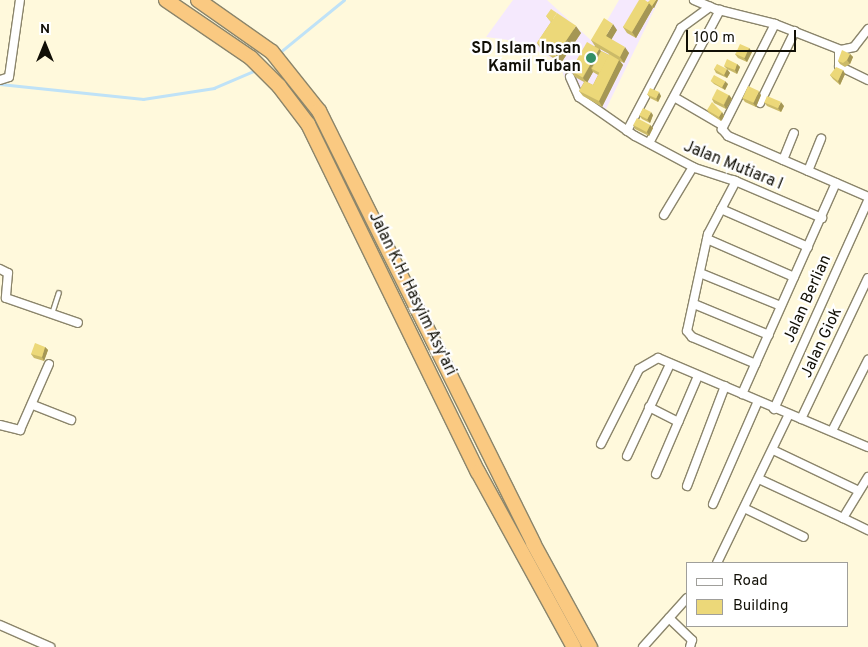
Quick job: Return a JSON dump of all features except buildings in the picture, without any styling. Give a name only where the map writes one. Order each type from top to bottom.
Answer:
[{"type":"highway","name":"Jalan K.H. Hasyim Asy'ari","points":[[166,0],[180,6],[261,67],[290,98],[317,139],[478,472],[574,647]]},
{"type":"highway","name":"Jalan K.H. Hasyim Asy'ari","points":[[198,0],[276,56],[324,120],[533,543],[590,647]]},
{"type":"street","points":[[2,81],[9,77],[20,0]]},
{"type":"street","points":[[694,0],[720,10],[775,24],[839,50],[854,47],[868,29]]},
{"type":"street","points":[[627,131],[680,28],[710,7]]},
{"type":"street","points":[[649,144],[720,10]]},
{"type":"street","points":[[722,124],[775,24]]},
{"type":"street","points":[[760,103],[795,31]]},
{"type":"street","points":[[839,50],[839,66],[868,80]]},
{"type":"street","name":"Jalan Mutiara I","points":[[570,77],[579,97],[649,144],[693,167],[736,181],[822,218]]},
{"type":"street","points":[[674,97],[722,124],[728,136],[868,199]]},
{"type":"street","points":[[783,160],[794,134]]},
{"type":"street","points":[[808,172],[821,138]]},
{"type":"street","points":[[664,215],[693,167]]},
{"type":"street","points":[[736,181],[706,239],[688,335],[756,364]]},
{"type":"street","points":[[742,394],[836,183]]},
{"type":"street","name":"Jalan Berlian","points":[[774,409],[868,199]]},
{"type":"street","points":[[721,209],[808,247]]},
{"type":"street","points":[[706,239],[794,277]]},
{"type":"street","points":[[0,269],[8,273],[4,293],[6,298],[78,323]]},
{"type":"street","points":[[700,273],[781,306]]},
{"type":"street","name":"Jalan Giok","points":[[801,419],[868,278]]},
{"type":"street","points":[[694,304],[769,335]]},
{"type":"street","points":[[601,444],[639,369],[654,359],[725,386],[774,409],[866,446],[868,436]]},
{"type":"street","points":[[832,431],[868,360]]},
{"type":"street","points":[[0,425],[19,431],[33,405],[49,364]]},
{"type":"street","points":[[627,456],[670,364]]},
{"type":"street","points":[[656,474],[698,376]]},
{"type":"street","points":[[687,486],[725,386]]},
{"type":"street","points":[[713,504],[758,401]]},
{"type":"street","points":[[33,405],[71,420]]},
{"type":"street","points":[[649,407],[678,422]]},
{"type":"street","points":[[718,562],[746,509],[789,414]]},
{"type":"street","points":[[773,450],[859,491]]},
{"type":"street","points":[[842,518],[868,477]]},
{"type":"street","points":[[759,479],[868,530]]},
{"type":"street","points":[[746,509],[804,537]]},
{"type":"street","points":[[643,647],[686,599]]},
{"type":"street","points":[[669,618],[692,640],[690,647]]},
{"type":"street","points":[[0,625],[50,647]]},
{"type":"lane","points":[[52,314],[59,293]]},
{"type":"shaded area","name":"SD Islam Insan Kamil Tuban","points":[[513,0],[547,0],[594,43],[619,0],[659,0],[605,111],[569,89],[559,63],[515,41],[486,37]]},
{"type":"waterway","points":[[278,54],[344,0]]},
{"type":"waterway","points":[[0,84],[143,99],[214,88],[256,70]]},
{"type":"place","name":"SD Islam Insan Kamil Tuban","points":[[591,58]]}]
